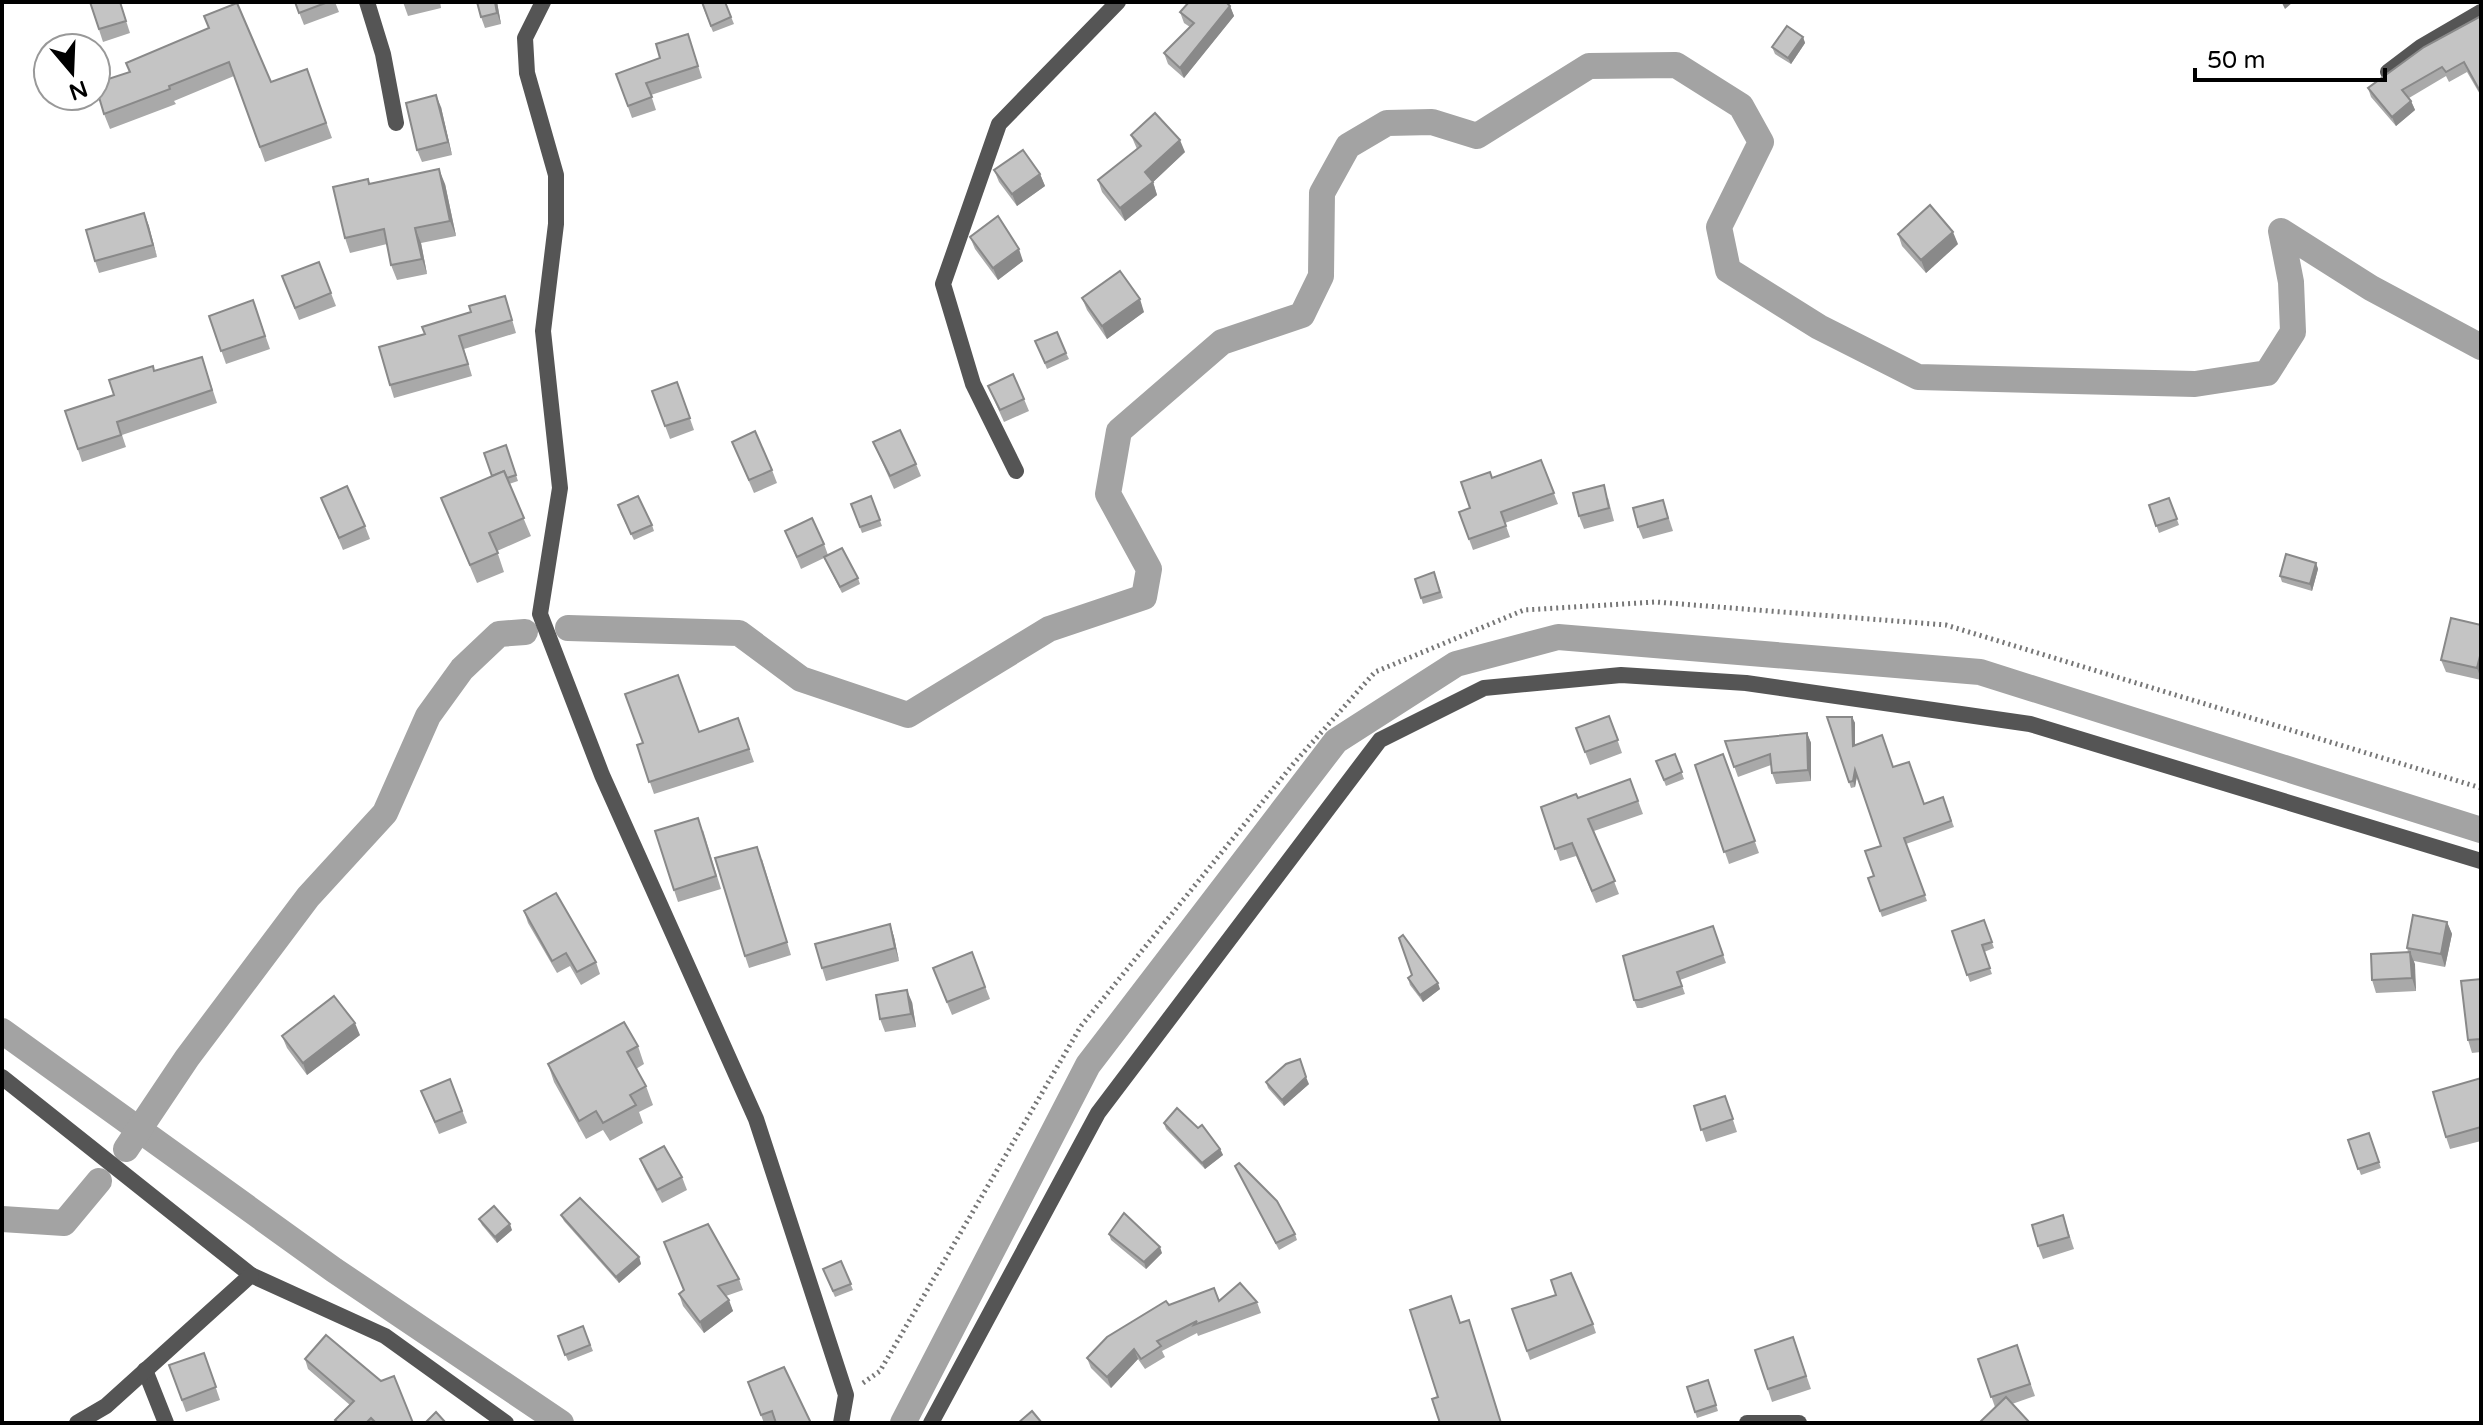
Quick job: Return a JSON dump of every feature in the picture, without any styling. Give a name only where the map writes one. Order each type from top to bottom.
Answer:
[{"type":"street","points":[[367,2],[383,54],[396,123]]},
{"type":"street","points":[[543,2],[525,38],[527,73],[556,175],[556,224],[543,331],[560,488],[540,614],[602,775],[756,1119],[846,1395],[841,1423]]},
{"type":"street","points":[[1016,471],[973,384],[943,284],[999,124],[1118,2]]},
{"type":"street","points":[[2388,72],[2421,47],[2481,12]]},
{"type":"street","points":[[931,1423],[1107,1101],[1380,740],[1484,688],[1621,675],[1746,683],[2030,724],[2481,861]]},
{"type":"street","points":[[2,1077],[251,1275],[385,1336],[506,1423]]},
{"type":"street","points":[[77,1423],[106,1406],[251,1275]]},
{"type":"street","points":[[145,1370],[166,1423]]},
{"type":"street","points":[[1747,1423],[1799,1423]]},
{"type":"path","points":[[846,1395],[880,1371],[1081,1026],[1294,763],[1375,672],[1524,610],[1656,602],[1946,625],[2481,788]]},
{"type":"building","points":[[90,2],[120,2],[126,21],[99,29]]},
{"type":"building","points":[[295,2],[328,2],[299,13]]},
{"type":"building","points":[[477,2],[495,2],[497,13],[481,17]]},
{"type":"building","points":[[702,2],[725,2],[731,17],[711,26]]},
{"type":"building","points":[[1189,2],[1226,2],[1230,6],[1180,68],[1164,53],[1194,23],[1180,12]]},
{"type":"building","points":[[237,3],[271,82],[307,69],[326,123],[260,147],[229,62],[112,111],[112,78],[130,72],[126,63],[209,28],[204,16]]},
{"type":"building","points":[[2481,16],[2481,93],[2464,62],[2446,72],[2442,67],[2402,90],[2411,101],[2392,117],[2368,88],[2424,47]]},
{"type":"building","points":[[1787,26],[1803,37],[1788,58],[1772,47]]},
{"type":"building","points":[[688,34],[698,66],[646,83],[652,97],[628,106],[616,74],[660,58],[656,44]]},
{"type":"building","points":[[436,95],[448,142],[417,150],[406,103]]},
{"type":"building","points":[[1155,113],[1180,140],[1145,172],[1153,182],[1120,208],[1098,180],[1141,146],[1131,135]]},
{"type":"building","points":[[1023,150],[1040,174],[1012,194],[994,170]]},
{"type":"building","points":[[439,169],[450,221],[415,228],[422,259],[391,265],[384,229],[345,238],[333,187],[368,179],[369,184]]},
{"type":"building","points":[[1930,205],[1953,232],[1921,260],[1898,234]]},
{"type":"building","points":[[144,213],[153,245],[95,261],[86,230]]},
{"type":"building","points":[[998,216],[1019,249],[993,268],[970,237]]},
{"type":"building","points":[[319,262],[331,293],[295,308],[282,276]]},
{"type":"building","points":[[1120,271],[1140,299],[1102,326],[1082,298]]},
{"type":"building","points":[[505,296],[512,320],[459,336],[468,364],[390,385],[379,347],[425,334],[422,327],[471,312],[469,306]]},
{"type":"building","points":[[253,300],[265,336],[221,351],[209,316]]},
{"type":"building","points":[[1057,332],[1066,353],[1045,363],[1035,341]]},
{"type":"building","points":[[202,357],[212,390],[117,422],[121,435],[78,449],[65,411],[114,395],[109,380],[153,366],[154,371]]},
{"type":"building","points":[[1013,374],[1024,399],[1000,410],[988,386]]},
{"type":"building","points":[[677,382],[690,418],[665,426],[652,391]]},
{"type":"building","points":[[900,430],[916,464],[890,476],[873,442]]},
{"type":"building","points":[[755,431],[772,470],[749,480],[732,442]]},
{"type":"building","points":[[506,445],[516,475],[507,478],[504,471],[492,476],[484,453]]},
{"type":"building","points":[[1541,460],[1554,493],[1501,512],[1506,526],[1469,539],[1459,512],[1470,508],[1461,482],[1490,472],[1492,478]]},
{"type":"building","points":[[504,471],[524,518],[489,533],[498,553],[470,565],[441,498]]},
{"type":"building","points":[[1604,485],[1609,508],[1579,516],[1573,493]]},
{"type":"building","points":[[347,486],[365,526],[339,538],[321,498]]},
{"type":"building","points":[[638,496],[652,525],[631,534],[618,505]]},
{"type":"building","points":[[871,496],[880,520],[860,527],[851,504]]},
{"type":"building","points":[[2169,498],[2177,519],[2156,526],[2149,505]]},
{"type":"building","points":[[1663,500],[1668,518],[1638,527],[1633,508]]},
{"type":"building","points":[[812,518],[824,544],[797,557],[785,531]]},
{"type":"building","points":[[842,548],[858,578],[840,587],[824,557]]},
{"type":"building","points":[[2286,554],[2316,563],[2310,584],[2280,576]]},
{"type":"building","points":[[1434,572],[1440,592],[1421,598],[1415,579]]},
{"type":"building","points":[[2451,618],[2481,625],[2481,652],[2477,668],[2441,660]]},
{"type":"building","points":[[678,675],[699,732],[738,718],[749,749],[649,782],[637,745],[643,743],[625,694]]},
{"type":"building","points":[[1609,716],[1618,740],[1585,752],[1576,728]]},
{"type":"building","points":[[1827,717],[1852,717],[1853,746],[1882,735],[1893,767],[1909,762],[1924,804],[1943,797],[1951,821],[1904,838],[1925,895],[1880,911],[1868,878],[1874,876],[1865,851],[1881,846],[1855,770],[1853,781],[1849,782]]},
{"type":"building","points":[[1807,733],[1808,770],[1772,773],[1770,754],[1734,767],[1725,741]]},
{"type":"building","points":[[1675,754],[1682,772],[1664,780],[1656,761]]},
{"type":"building","points":[[1723,754],[1755,841],[1724,852],[1695,765]]},
{"type":"building","points":[[1630,779],[1638,801],[1588,819],[1615,881],[1592,891],[1572,843],[1555,849],[1541,807],[1576,794],[1578,798]]},
{"type":"building","points":[[698,818],[716,876],[674,890],[655,831]]},
{"type":"building","points":[[757,847],[787,942],[745,956],[715,858]]},
{"type":"building","points":[[556,893],[596,962],[577,972],[566,953],[552,961],[524,911]]},
{"type":"building","points":[[2413,915],[2447,922],[2441,954],[2407,948]]},
{"type":"building","points":[[1984,920],[1992,942],[1982,945],[1990,968],[1967,975],[1952,931]]},
{"type":"building","points":[[890,924],[895,948],[822,968],[815,944]]},
{"type":"building","points":[[1713,926],[1723,955],[1677,972],[1682,986],[1634,1000],[1623,956]]},
{"type":"building","points":[[1403,935],[1438,983],[1420,995],[1408,978],[1412,975],[1399,938]]},
{"type":"building","points":[[972,952],[985,987],[947,1002],[933,968]]},
{"type":"building","points":[[2410,952],[2412,978],[2372,980],[2371,954]]},
{"type":"building","points":[[2481,979],[2481,1039],[2468,1040],[2461,981]]},
{"type":"building","points":[[907,990],[911,1014],[880,1019],[876,995]]},
{"type":"building","points":[[334,996],[355,1023],[303,1063],[282,1036]]},
{"type":"building","points":[[624,1022],[638,1046],[627,1052],[646,1086],[630,1095],[636,1105],[603,1123],[596,1111],[579,1121],[548,1064]]},
{"type":"building","points":[[1300,1059],[1306,1077],[1282,1100],[1266,1082],[1286,1064]]},
{"type":"building","points":[[2481,1078],[2481,1127],[2446,1137],[2433,1092]]},
{"type":"building","points":[[450,1079],[462,1111],[435,1122],[421,1091]]},
{"type":"building","points":[[1725,1096],[1733,1119],[1701,1130],[1694,1106]]},
{"type":"building","points":[[1177,1108],[1198,1128],[1202,1125],[1220,1149],[1202,1163],[1164,1123]]},
{"type":"building","points":[[2369,1133],[2379,1162],[2358,1169],[2348,1140]]},
{"type":"building","points":[[664,1146],[682,1177],[657,1190],[640,1159]]},
{"type":"building","points":[[1239,1163],[1277,1201],[1295,1234],[1276,1243],[1235,1166]]},
{"type":"building","points":[[580,1198],[639,1257],[616,1277],[561,1215]]},
{"type":"building","points":[[494,1206],[510,1224],[495,1237],[479,1219]]},
{"type":"building","points":[[1124,1213],[1160,1247],[1144,1262],[1109,1234]]},
{"type":"building","points":[[2063,1215],[2069,1237],[2038,1246],[2032,1225]]},
{"type":"building","points":[[708,1224],[739,1279],[718,1286],[729,1300],[700,1322],[679,1294],[684,1290],[664,1242]]},
{"type":"building","points":[[841,1261],[851,1284],[833,1291],[823,1269]]},
{"type":"building","points":[[1571,1273],[1593,1324],[1527,1351],[1512,1309],[1556,1295],[1551,1280]]},
{"type":"building","points":[[1240,1283],[1257,1302],[1194,1325],[1197,1321],[1157,1341],[1161,1346],[1141,1359],[1134,1349],[1107,1377],[1087,1358],[1107,1337],[1166,1301],[1169,1305],[1214,1288],[1219,1301]]},
{"type":"building","points":[[1451,1296],[1460,1323],[1469,1320],[1501,1423],[1440,1423],[1432,1399],[1438,1397],[1410,1310]]},
{"type":"building","points":[[583,1326],[590,1345],[565,1355],[558,1336]]},
{"type":"building","points":[[326,1335],[381,1381],[394,1376],[413,1423],[376,1423],[371,1418],[366,1423],[338,1423],[335,1420],[354,1401],[305,1359]]},
{"type":"building","points":[[1793,1337],[1806,1376],[1768,1389],[1755,1350]]},
{"type":"building","points":[[2017,1345],[2030,1384],[1991,1397],[1978,1359]]},
{"type":"building","points":[[204,1353],[216,1387],[182,1400],[169,1365]]},
{"type":"building","points":[[784,1367],[811,1423],[776,1423],[772,1411],[761,1415],[748,1382]]},
{"type":"building","points":[[1708,1380],[1716,1405],[1695,1412],[1687,1387]]},
{"type":"building","points":[[2006,1397],[2030,1423],[1979,1423]]},
{"type":"building","points":[[1032,1411],[1042,1423],[1018,1423]]},
{"type":"building","points":[[436,1412],[446,1423],[425,1423]]},
{"type":"waterway","points":[[568,628],[739,633],[801,679],[908,715],[1049,629],[1144,597],[1149,569],[1108,494],[1119,431],[1222,342],[1302,315],[1321,276],[1322,193],[1348,146],[1387,123],[1432,122],[1477,136],[1589,66],[1676,65],[1741,106],[1761,142],[1719,227],[1728,270],[1819,327],[1918,377],[2195,384],[2267,373],[2293,332],[2291,282],[2281,231],[2371,288],[2481,347]]},
{"type":"waterway","points":[[126,1149],[187,1058],[308,897],[385,813],[428,716],[462,669],[499,634],[525,632]]},
{"type":"waterway","points":[[903,1423],[1088,1065],[1336,741],[1456,664],[1558,637],[1980,672],[2481,830]]},
{"type":"waterway","points":[[2,1031],[334,1270],[561,1423]]},
{"type":"waterway","points":[[2,1219],[64,1223],[99,1181]]}]
